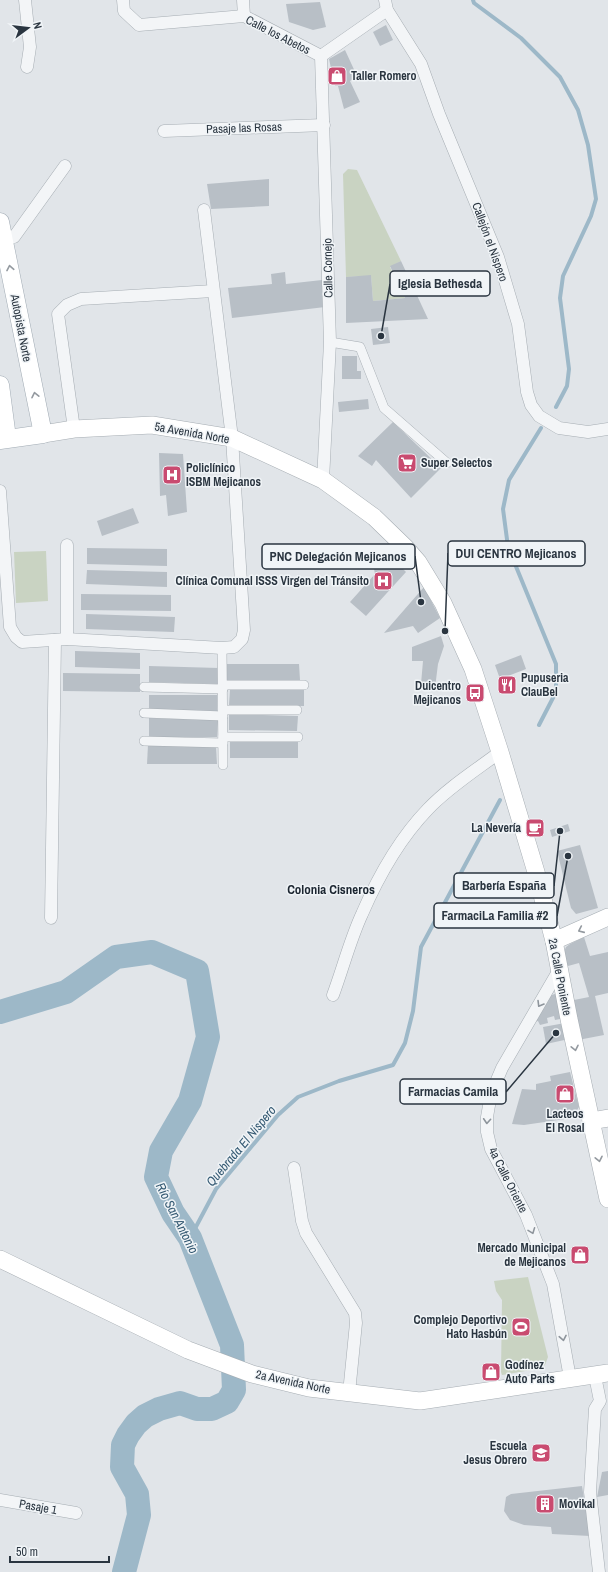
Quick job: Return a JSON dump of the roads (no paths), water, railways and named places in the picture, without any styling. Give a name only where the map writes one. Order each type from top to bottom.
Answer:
[{"type":"main road","name":"Autopista Norte","points":[[2,231],[43,434]]},
{"type":"main road","points":[[0,386],[4,439]]},
{"type":"main road","name":"5a Avenida Norte","points":[[4,439],[74,429],[152,425],[232,438],[323,480],[374,517],[418,562],[431,582],[453,624]]},
{"type":"main road","name":"2a Calle Poniente","points":[[453,624],[473,669],[536,872],[554,941],[608,1198]]},
{"type":"main road","points":[[554,941],[608,917]]},
{"type":"main road","points":[[591,1121],[608,1118]]},
{"type":"main road","name":"2a Avenida Norte","points":[[0,1259],[209,1359],[275,1381],[309,1388],[420,1401],[601,1374]]},
{"type":"street","points":[[25,0],[30,47],[27,66]]},
{"type":"street","name":"Calle los Abetos","points":[[123,0],[124,11],[139,25],[244,16],[321,56],[386,5]]},
{"type":"street","points":[[243,0],[244,16]]},
{"type":"street","name":"Callejón el Nispero","points":[[386,5],[421,64],[439,114],[498,257],[518,324],[527,392],[531,405],[539,416],[559,428],[588,432],[608,429]]},
{"type":"street","name":"Calle Cornejo","points":[[321,56],[330,342],[323,480]]},
{"type":"street","name":"Pasaje las Rosas","points":[[164,131],[324,125]]},
{"type":"street","points":[[2,231],[14,237],[65,166]]},
{"type":"street","points":[[0,491],[10,627],[16,637],[22,642],[61,640],[222,648],[234,647],[242,639],[244,630],[232,438],[204,210]]},
{"type":"street","points":[[74,429],[58,314],[67,305],[81,300],[213,291]]},
{"type":"street","points":[[330,342],[360,347],[384,408],[447,463]]},
{"type":"street","points":[[51,918],[61,640],[67,545]]},
{"type":"street","points":[[222,648],[223,765]]},
{"type":"street","points":[[144,688],[304,685]]},
{"type":"street","points":[[144,713],[223,713],[298,710]]},
{"type":"street","points":[[144,741],[298,737]]},
{"type":"street","points":[[334,995],[361,914],[385,868],[408,834],[428,809],[443,795],[500,752]]},
{"type":"street","name":"4a Calle Oriente","points":[[560,970],[502,1068],[492,1094],[487,1117],[487,1132],[490,1149],[526,1215],[553,1284],[570,1378]]},
{"type":"street","points":[[294,1168],[302,1221],[306,1233],[355,1313],[356,1322],[349,1393]]},
{"type":"street","points":[[601,1374],[600,1401],[595,1409],[590,1492],[602,1567]]},
{"type":"street","name":"Pasaje 1","points":[[0,1500],[76,1513]]},
{"type":"waterway","name":"Quebrada El Nispero","points":[[473,0],[474,3],[521,38],[560,77],[578,110],[588,145],[596,199],[591,216],[563,276],[560,298],[569,369],[567,386],[556,407]]},
{"type":"waterway","name":"Quebrada El Nispero","points":[[539,725],[556,692],[556,664],[508,547],[503,509],[509,480],[541,428]]},
{"type":"waterway","name":"Quebrada El Nispero","points":[[190,1238],[216,1189],[278,1115],[298,1097],[339,1081],[393,1065],[405,1043],[413,1011],[421,947],[500,800]]},
{"type":"waterway","name":"Río San Antonio","points":[[0,1012],[66,992],[116,957],[152,952],[197,971],[208,1037],[190,1101],[161,1151],[156,1177],[173,1213],[190,1238],[232,1345],[234,1390],[227,1402],[212,1409],[197,1409],[180,1403],[159,1409],[145,1416],[136,1424],[128,1435],[123,1445],[122,1467],[137,1494],[139,1515],[124,1572]]},
{"type":"place","name":"Taller Romero","points":[[337,76]]},
{"type":"place","name":"Iglesia Bethesda","points":[[381,336]]},
{"type":"place","name":"Super Selectos","points":[[407,463]]},
{"type":"place","name":"Policlínico ISBM Mejicanos","points":[[172,475]]},
{"type":"place","name":"Clínica Comunal ISSS Virgen del Tránsito","points":[[383,581]]},
{"type":"place","name":"PNC Delegación Mejicanos","points":[[421,602]]},
{"type":"place","name":"DUI CENTRO Mejicanos","points":[[445,631]]},
{"type":"place","name":"Pupuseria ClauBel","points":[[507,685]]},
{"type":"place","name":"Duicentro Mejicanos","points":[[475,693]]},
{"type":"place","name":"La Nevería","points":[[535,828]]},
{"type":"place","name":"Barbería España","points":[[560,831]]},
{"type":"place","name":"FarmaciLa Familia #2","points":[[568,856]]},
{"type":"place","name":"Farmacias Camila","points":[[556,1033]]},
{"type":"place","name":"Lacteos El Rosal","points":[[565,1094]]},
{"type":"place","name":"Mercado Municipal de Mejicanos","points":[[580,1255]]},
{"type":"place","name":"Complejo Deportivo Hato Hasbún","points":[[521,1327]]},
{"type":"place","name":"Godínez Auto Parts","points":[[491,1372]]},
{"type":"place","name":"Escuela Jesus Obrero","points":[[541,1453]]},
{"type":"place","name":"Movikal","points":[[545,1504]]},
{"type":"district","name":"Colonia Cisneros","points":[[331,889]]}]
